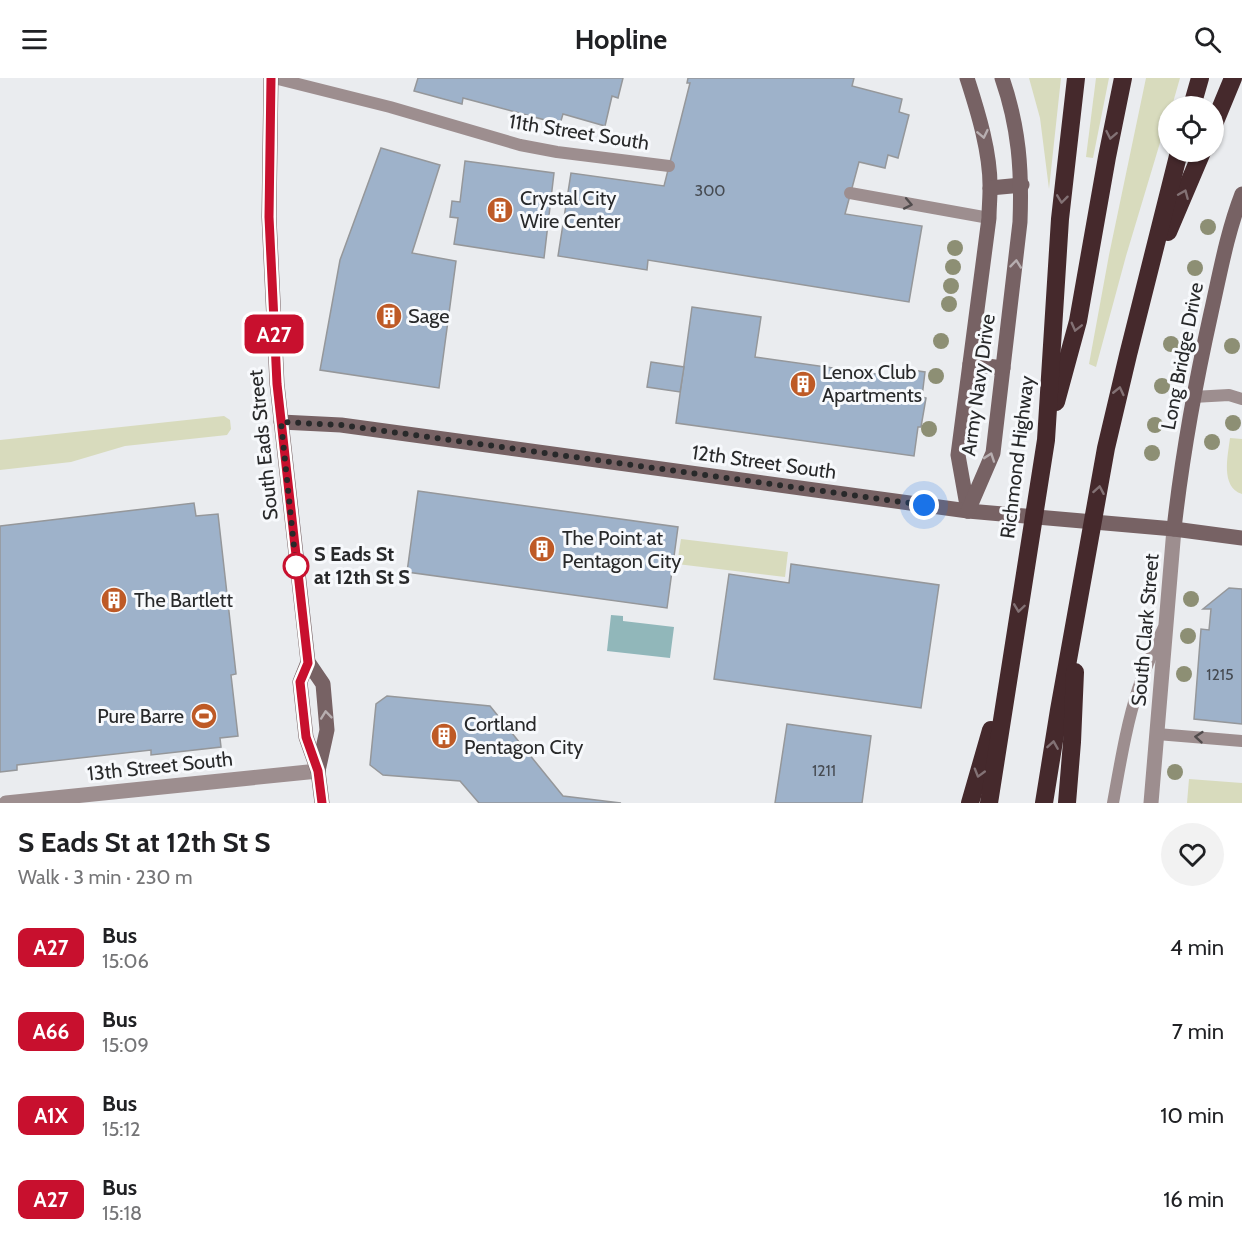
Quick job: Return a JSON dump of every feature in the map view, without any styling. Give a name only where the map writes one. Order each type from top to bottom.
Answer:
[{"type":"highway","name":"Richmond Highway","points":[[989,803],[1046,440],[1060,219],[1076,78]]},
{"type":"highway","points":[[1046,440],[1078,321],[1123,78]]},
{"type":"highway","points":[[1195,96],[1200,78]]},
{"type":"highway","points":[[1224,100],[1233,78]]},
{"type":"highway","points":[[1044,803],[1106,448],[1177,162]]},
{"type":"highway","points":[[1146,287],[1198,162]]},
{"type":"highway","points":[[1067,803],[1078,604]]},
{"type":"highway","points":[[970,803],[1012,656]]},
{"type":"street","name":"South Eads Street","points":[[272,78],[269,227],[276,373],[308,663],[323,684],[327,730],[318,771]]},
{"type":"street","name":"Army Navy Drive","points":[[967,78],[986,148],[990,188],[989,218],[958,455],[968,511]]},
{"type":"street","name":"Army Navy Drive","points":[[968,511],[993,453],[1017,253],[1022,185],[1018,142],[1010,101],[1002,78]]},
{"type":"street","points":[[990,188],[1022,185]]},
{"type":"street","name":"Long Bridge Drive","points":[[1174,529],[1178,488],[1193,397],[1227,242],[1242,194]]},
{"type":"street","points":[[970,364],[1003,369]]},
{"type":"street","name":"12th Street South","points":[[281,422],[341,425],[968,511],[1174,529],[1242,538]]},
{"type":"street","name":"South Clark Street","points":[[1151,803],[1174,529]]},
{"type":"street","name":"South Eads Street","points":[[308,663],[300,682],[306,737],[318,771],[322,803]]},
{"type":"street","name":"13th Street South","points":[[6,803],[318,771]]},
{"type":"lane","name":"11th Street South","points":[[272,78],[390,107],[520,145],[669,166]]},
{"type":"lane","points":[[850,193],[989,218]]},
{"type":"lane","points":[[1193,397],[1229,395],[1242,399]]},
{"type":"lane","points":[[1113,803],[1125,740],[1139,687],[1167,618]]},
{"type":"lane","points":[[1156,734],[1242,741]]},
{"type":"green space","points":[[1029,78],[1061,78],[1049,189],[1040,118]]},
{"type":"green space","points":[[1096,78],[1109,78],[1093,158],[1086,157]]},
{"type":"green space","points":[[1146,78],[1180,78],[1175,96],[1158,96],[1158,149],[1096,367],[1089,364]]},
{"type":"green space","points":[[224,416],[230,420],[231,429],[227,435],[125,446],[71,462],[0,470],[0,440]]},
{"type":"green space","points":[[1230,438],[1242,439],[1242,494],[1235,490],[1228,478],[1227,461]]},
{"type":"green space","points":[[681,539],[788,552],[785,577],[677,564]]},
{"type":"green space","points":[[1189,779],[1242,783],[1242,803],[1187,803]]},
{"type":"water","points":[[611,615],[623,616],[623,621],[674,627],[670,658],[607,651]]},
{"type":"building","points":[[418,78],[623,78],[618,98],[612,96],[605,126],[563,114],[560,124],[463,98],[462,104],[414,91]]},
{"type":"building","points":[[688,78],[854,78],[852,86],[902,99],[899,112],[909,115],[898,158],[888,155],[885,168],[859,162],[845,214],[922,226],[909,302],[648,260],[647,270],[558,256],[571,173],[664,186],[690,83],[687,83]]},
{"type":"building","name":"Sage","points":[[381,148],[440,165],[412,253],[456,261],[439,388],[320,370],[340,260]]},
{"type":"building","name":"Crystal City Wire Center","points":[[465,161],[554,173],[544,258],[454,244],[458,218],[450,217],[452,201],[460,202]]},
{"type":"building","name":"Lenox Club Apartments","points":[[692,307],[761,317],[755,357],[890,376],[891,367],[925,372],[922,397],[926,398],[921,427],[918,427],[914,456],[676,423]]},
{"type":"building","points":[[651,362],[684,367],[680,392],[647,387]]},
{"type":"building","name":"The Point at Pentagon City","points":[[418,491],[678,527],[667,608],[407,572]]},
{"type":"building","name":"The Bartlett","points":[[194,503],[196,516],[218,514],[236,674],[231,675],[238,736],[220,738],[221,747],[151,755],[151,750],[17,765],[17,770],[0,772],[0,526]]},
{"type":"building","points":[[791,564],[939,585],[921,708],[714,679],[729,574],[789,583]]},
{"type":"building","points":[[1229,588],[1242,589],[1242,724],[1194,719],[1201,629],[1209,630],[1211,609],[1203,609]]},
{"type":"building","name":"Cortland Pentagon City","points":[[387,696],[490,706],[563,796],[621,803],[479,803],[460,781],[383,775],[370,765],[376,704]]},
{"type":"building","points":[[787,724],[871,736],[862,803],[775,803]]},
{"type":"bus line","name":"A27","points":[[271,78],[269,217],[277,384],[308,663],[300,682],[306,737],[318,771],[322,803]]},
{"type":"place","name":"Crystal City Wire Center","points":[[500,210]]},
{"type":"place","name":"Sage","points":[[389,316]]},
{"type":"place","name":"Lenox Club Apartments","points":[[803,384]]},
{"type":"place","name":"The Point at Pentagon City","points":[[542,549]]},
{"type":"place","name":"S Eads St at 12th St S","points":[[296,566]]},
{"type":"place","name":"The Bartlett","points":[[114,600]]},
{"type":"place","name":"Pure Barre","points":[[204,716]]},
{"type":"place","name":"Cortland Pentagon City","points":[[444,736]]},
{"type":"route","points":[[296,566],[281,422],[341,425],[924,505]]}]
